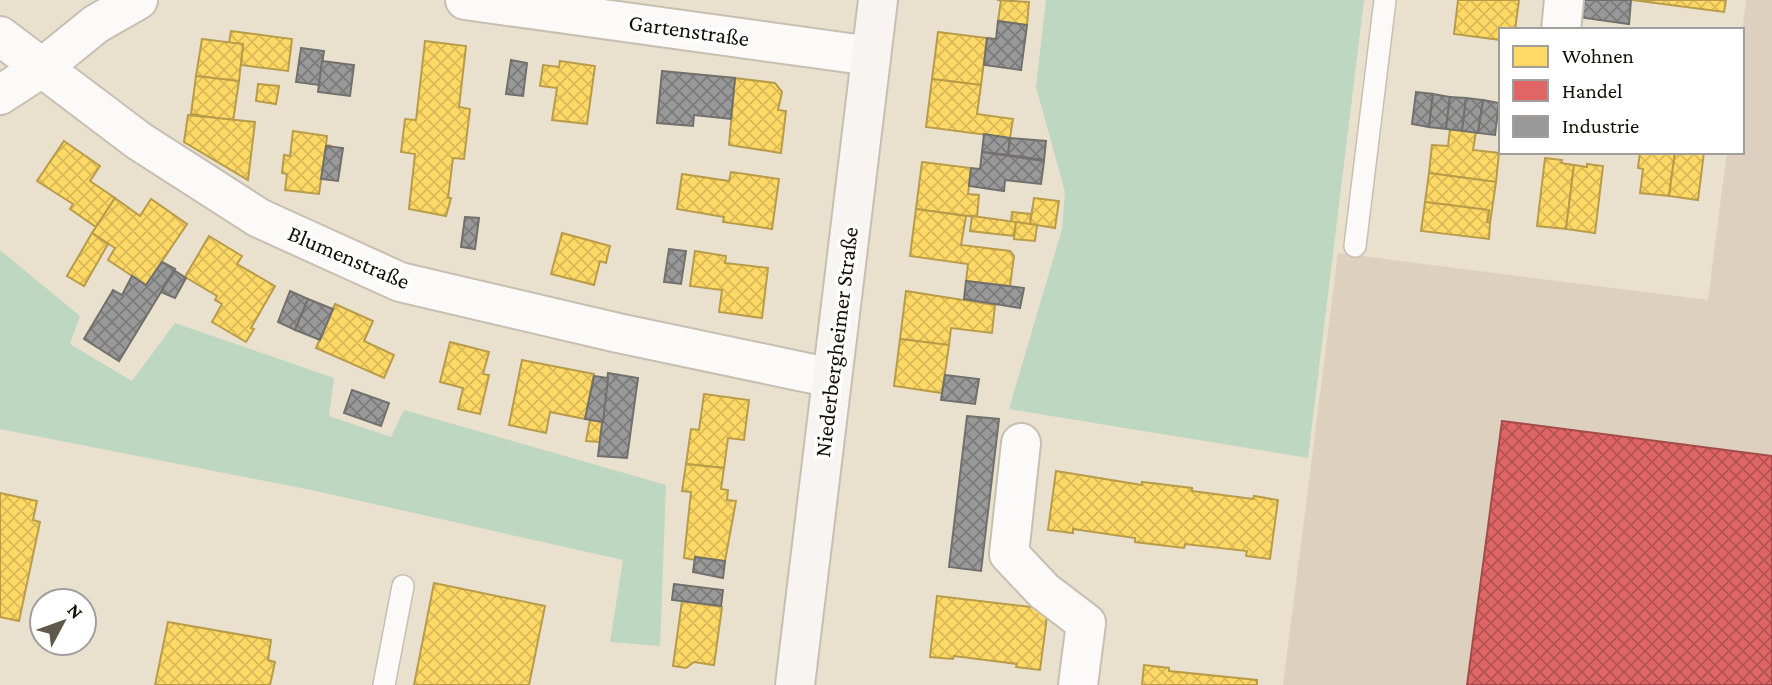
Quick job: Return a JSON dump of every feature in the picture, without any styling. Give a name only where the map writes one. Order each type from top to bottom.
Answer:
[{"type":"main road","name":"Niederbergheimer Straße","points":[[795,685],[878,0]]},
{"type":"street","points":[[0,95],[43,67],[96,24],[138,0]]},
{"type":"street","name":"Gartenstraße","points":[[465,0],[871,56]]},
{"type":"street","points":[[1561,28],[1564,0]]},
{"type":"street","name":"Blumenstraße","points":[[0,36],[139,141],[259,218],[400,282],[618,333],[832,378]]},
{"type":"street","points":[[1021,443],[1009,554],[1044,591],[1086,623],[1078,685]]},
{"type":"lane","points":[[1354,246],[1385,0]]},
{"type":"lane","points":[[384,685],[403,586]]},
{"type":"shaded area","points":[[1746,0],[1772,0],[1772,685],[1283,685],[1338,253],[1708,300],[1727,154],[1744,154],[1743,28]]},
{"type":"green space","points":[[1046,0],[1364,0],[1308,458],[1009,409],[1062,229],[1065,192],[1036,87]]},
{"type":"green space","points":[[0,250],[80,316],[70,344],[132,381],[175,323],[334,378],[329,416],[391,437],[404,410],[666,485],[660,646],[610,642],[623,560],[316,491],[0,429]]},
{"type":"building: Wohnen","points":[[1001,0],[1029,2],[1027,25],[998,21]]},
{"type":"building: Wohnen","points":[[1458,0],[1519,0],[1515,28],[1499,28],[1499,40],[1454,34]]},
{"type":"building: Wohnen","points":[[1632,0],[1726,0],[1724,12]]},
{"type":"building: Wohnen","points":[[231,31],[292,39],[288,71],[241,65],[243,44],[229,43]]},
{"type":"building: Wohnen","points":[[938,32],[987,38],[981,85],[932,79]]},
{"type":"building: Wohnen","points":[[202,39],[243,44],[239,81],[196,76]]},
{"type":"building: Wohnen","points":[[425,41],[466,46],[459,107],[470,109],[464,159],[453,158],[448,198],[451,198],[446,216],[409,209],[415,154],[401,152],[405,119],[416,120]]},
{"type":"building: Wohnen","points":[[560,61],[595,66],[587,124],[552,120],[557,88],[540,86],[543,65],[559,67]]},
{"type":"building: Wohnen","points":[[196,76],[239,81],[233,121],[191,114]]},
{"type":"building: Wohnen","points":[[735,78],[775,83],[782,92],[778,110],[786,111],[781,153],[729,145]]},
{"type":"building: Wohnen","points":[[932,79],[981,85],[977,114],[1013,119],[1010,138],[926,127]]},
{"type":"building: Wohnen","points":[[258,84],[279,86],[276,104],[256,101]]},
{"type":"building: Wohnen","points":[[188,115],[255,122],[248,180],[184,142]]},
{"type":"building: Wohnen","points":[[1450,129],[1476,132],[1473,150],[1499,153],[1496,182],[1429,173],[1432,145],[1448,146]]},
{"type":"building: Wohnen","points":[[293,131],[327,136],[326,145],[332,146],[326,146],[319,194],[285,190],[287,174],[282,173],[284,155],[290,156]]},
{"type":"building: Wohnen","points":[[64,141],[100,166],[90,181],[115,198],[96,227],[70,209],[73,204],[37,181]]},
{"type":"building: Wohnen","points":[[1640,154],[1675,154],[1669,196],[1640,193],[1643,169],[1638,168]]},
{"type":"building: Wohnen","points":[[1675,154],[1704,154],[1698,200],[1669,196]]},
{"type":"building: Wohnen","points":[[1545,158],[1574,165],[1566,229],[1537,226]]},
{"type":"building: Wohnen","points":[[922,162],[971,168],[968,194],[979,195],[977,217],[916,209]]},
{"type":"building: Wohnen","points":[[1587,164],[1603,166],[1595,233],[1566,229],[1574,165],[1587,167]]},
{"type":"building: Wohnen","points":[[731,172],[779,179],[772,229],[723,222],[724,217],[677,209],[682,174],[729,181]]},
{"type":"building: Wohnen","points":[[1429,173],[1496,182],[1490,223],[1487,222],[1489,210],[1425,202]]},
{"type":"building: Wohnen","points":[[115,198],[140,216],[151,199],[187,224],[146,285],[108,260],[115,248],[92,233]]},
{"type":"building: Wohnen","points":[[1034,198],[1059,201],[1055,228],[1030,224]]},
{"type":"building: Wohnen","points":[[1425,202],[1489,210],[1489,239],[1421,231]]},
{"type":"building: Wohnen","points":[[916,209],[966,216],[961,245],[1010,251],[1014,256],[1010,286],[966,281],[968,264],[910,256]]},
{"type":"building: Wohnen","points":[[1012,212],[1031,214],[1030,224],[1011,222]]},
{"type":"building: Wohnen","points":[[972,216],[1016,222],[1014,236],[970,231]]},
{"type":"building: Wohnen","points":[[1016,222],[1037,225],[1035,241],[1014,239]]},
{"type":"building: Wohnen","points":[[92,233],[108,244],[84,286],[67,276]]},
{"type":"building: Wohnen","points":[[562,233],[610,246],[606,263],[600,261],[594,285],[551,274]]},
{"type":"building: Wohnen","points":[[209,236],[242,256],[237,264],[275,286],[246,342],[212,322],[222,304],[215,300],[217,296],[185,277]]},
{"type":"building: Wohnen","points":[[695,251],[726,256],[725,263],[768,268],[762,318],[719,312],[722,290],[690,286]]},
{"type":"building: Wohnen","points":[[906,291],[995,305],[992,333],[951,328],[949,345],[900,339]]},
{"type":"building: Wohnen","points":[[335,304],[373,321],[364,341],[394,355],[384,378],[316,348]]},
{"type":"building: Wohnen","points":[[900,339],[949,345],[942,393],[894,386]]},
{"type":"building: Wohnen","points":[[450,342],[489,352],[483,374],[489,375],[480,414],[458,409],[463,388],[440,382]]},
{"type":"building: Wohnen","points":[[522,360],[594,374],[585,419],[550,412],[546,433],[509,425]]},
{"type":"building: Wohnen","points":[[704,394],[749,400],[744,440],[728,438],[724,468],[686,464],[691,429],[699,430]]},
{"type":"building: Wohnen","points":[[590,420],[603,422],[600,442],[586,441]]},
{"type":"building: Wohnen","points":[[686,464],[724,468],[721,489],[728,490],[727,500],[736,501],[725,561],[684,558],[691,492],[682,491]]},
{"type":"building: Wohnen","points":[[1056,471],[1142,485],[1142,482],[1192,488],[1192,491],[1278,500],[1270,559],[1246,556],[1247,551],[1185,544],[1184,548],[1135,542],[1135,538],[1073,529],[1073,533],[1048,530]]},
{"type":"building: Wohnen","points":[[0,493],[37,501],[33,520],[40,522],[19,621],[0,617]]},
{"type":"building: Wohnen","points":[[434,583],[545,606],[529,685],[414,685]]},
{"type":"building: Wohnen","points":[[937,596],[1048,609],[1040,670],[1016,667],[1017,664],[954,656],[953,659],[930,657]]},
{"type":"building: Wohnen","points":[[682,601],[722,607],[714,665],[694,662],[686,668],[673,666]]},
{"type":"building: Wohnen","points":[[168,622],[271,640],[268,660],[275,662],[270,685],[155,685]]},
{"type":"building: Wohnen","points":[[1144,665],[1169,668],[1169,671],[1257,680],[1257,685],[1142,685]]},
{"type":"building: Handel","points":[[1502,421],[1772,456],[1772,685],[1467,685]]},
{"type":"building: Industrie","points":[[1580,0],[1631,0],[1629,24],[1578,17]]},
{"type":"building: Industrie","points":[[998,21],[1027,25],[1021,70],[984,65],[987,38],[996,39]]},
{"type":"building: Industrie","points":[[301,48],[324,51],[319,85],[296,82]]},
{"type":"building: Industrie","points":[[511,60],[527,63],[523,96],[506,94]]},
{"type":"building: Industrie","points":[[322,61],[354,65],[350,96],[318,92]]},
{"type":"building: Industrie","points":[[662,71],[735,78],[731,119],[694,115],[693,126],[657,123]]},
{"type":"building: Industrie","points":[[1416,92],[1433,94],[1429,127],[1412,124]]},
{"type":"building: Industrie","points":[[1433,94],[1450,97],[1446,129],[1429,127]]},
{"type":"building: Industrie","points":[[1450,97],[1466,98],[1462,131],[1446,129]]},
{"type":"building: Industrie","points":[[1466,98],[1483,100],[1478,133],[1462,131]]},
{"type":"building: Industrie","points":[[1483,100],[1499,103],[1495,135],[1478,133]]},
{"type":"building: Industrie","points":[[984,134],[1010,138],[1008,155],[982,152]]},
{"type":"building: Industrie","points":[[1010,138],[1046,141],[1044,160],[1008,155]]},
{"type":"building: Industrie","points":[[326,146],[343,148],[338,181],[321,179]]},
{"type":"building: Industrie","points":[[982,152],[1044,161],[1041,184],[1005,180],[1004,191],[969,186],[971,168],[980,169]]},
{"type":"building: Industrie","points":[[465,217],[479,218],[475,249],[461,247]]},
{"type":"building: Industrie","points":[[669,249],[686,251],[681,284],[664,282]]},
{"type":"building: Industrie","points":[[162,262],[175,269],[119,361],[84,339],[113,290],[122,295],[132,276],[146,285]]},
{"type":"building: Industrie","points":[[174,270],[186,278],[175,298],[161,292]]},
{"type":"building: Industrie","points":[[966,281],[1024,288],[1020,308],[964,299]]},
{"type":"building: Industrie","points":[[290,291],[308,299],[295,330],[278,322]]},
{"type":"building: Industrie","points":[[308,299],[333,309],[320,340],[295,330]]},
{"type":"building: Industrie","points":[[608,373],[638,378],[627,458],[598,456]]},
{"type":"building: Industrie","points":[[945,375],[979,379],[975,404],[941,400]]},
{"type":"building: Industrie","points":[[594,376],[608,378],[603,422],[585,419]]},
{"type":"building: Industrie","points":[[352,390],[389,403],[381,426],[344,413]]},
{"type":"building: Industrie","points":[[967,416],[999,419],[981,571],[949,567]]},
{"type":"building: Industrie","points":[[695,557],[725,561],[723,578],[693,572]]},
{"type":"building: Industrie","points":[[674,584],[723,590],[721,606],[672,600]]}]
